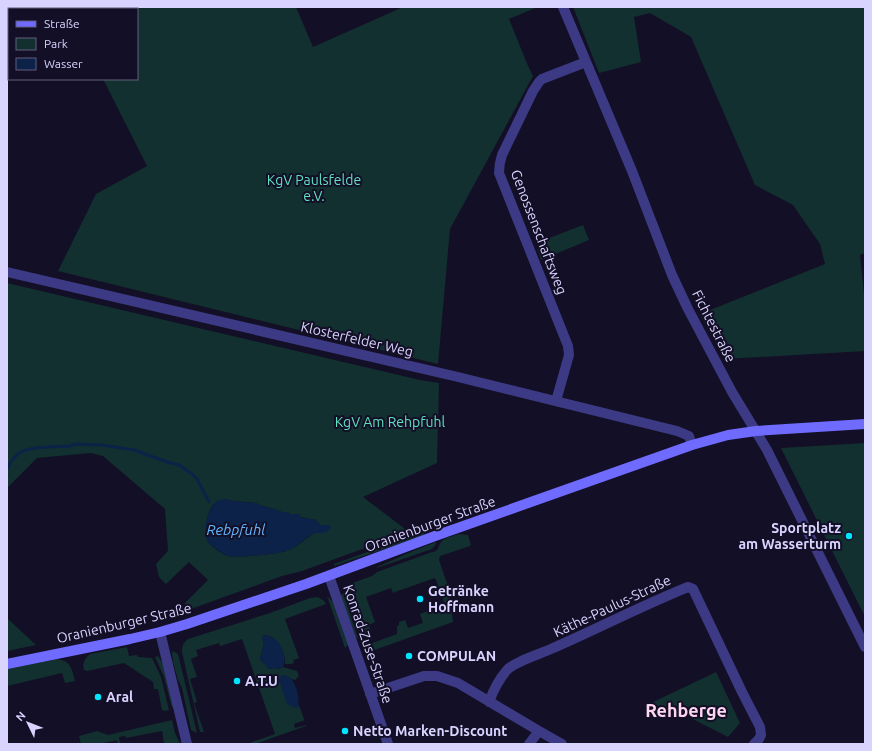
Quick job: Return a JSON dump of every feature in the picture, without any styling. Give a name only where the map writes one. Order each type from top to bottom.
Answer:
[{"type":"main road","name":"Oranienburger Straße","points":[[7,664],[160,632],[246,605],[692,445],[728,435],[756,431],[865,424]]},
{"type":"street","name":"Fichtestraße","points":[[563,7],[632,171],[672,275],[732,392],[767,450],[865,647]]},
{"type":"street","name":"Genossenschaftsweg","points":[[556,401],[569,355],[568,346],[500,172],[499,162],[530,97],[539,82],[542,79],[586,62]]},
{"type":"street","name":"Klosterfelder Weg","points":[[7,272],[453,375],[677,431],[689,436],[692,445]]},
{"type":"street","name":"Konrad-Zuse-Straße","points":[[329,576],[388,744]]},
{"type":"street","name":"Käthe-Paulus-Straße","points":[[489,702],[493,692],[507,669],[688,587],[693,589],[760,727],[761,735],[754,744]]},
{"type":"street","points":[[160,632],[187,744]]},
{"type":"street","points":[[370,694],[424,676],[437,676],[458,683],[562,744]]},
{"type":"street","points":[[529,744],[538,731]]},
{"type":"green space","name":"KgV Paulsfelde e.V.","points":[[296,7],[313,47],[403,7],[538,7],[509,19],[533,76],[450,229],[438,364],[58,271],[96,194],[147,166],[104,80],[138,80],[138,8],[97,8]]},
{"type":"green space","points":[[573,7],[865,7],[865,253],[860,255],[865,304],[865,351],[725,359],[700,314],[825,264],[820,244],[793,205],[755,185],[691,37],[650,13],[634,17],[641,62],[599,73]]},
{"type":"green space","points":[[583,225],[589,240],[541,260],[538,250],[539,242]]},
{"type":"green space","name":"KgV Am Rehpfuhl","points":[[7,283],[420,380],[439,383],[437,463],[363,497],[409,532],[188,610],[185,607],[185,603],[208,580],[189,562],[166,584],[159,577],[156,564],[168,551],[165,509],[103,456],[91,453],[37,458],[7,488]],"holes":[[[225,499],[256,503],[282,512],[288,512],[289,514],[299,514],[300,517],[316,520],[320,525],[328,525],[323,533],[314,533],[290,550],[257,555],[228,556],[217,550],[208,542],[206,528],[209,511],[214,504]]]},
{"type":"green space","points":[[865,443],[865,617],[781,448]]},
{"type":"green space","points":[[425,531],[423,536],[334,566],[334,564]]},
{"type":"green space","points":[[459,534],[468,535],[471,545],[440,556],[439,560],[449,589],[453,622],[369,652],[367,645],[397,634],[397,626],[399,625],[399,622],[405,620],[408,628],[423,623],[420,614],[445,604],[435,578],[393,593],[391,588],[366,597],[375,622],[369,625],[371,633],[362,637],[346,591],[347,588],[352,583],[372,576],[377,572],[435,552],[443,540]]},
{"type":"green space","points":[[436,542],[432,549],[377,568],[413,551]]},
{"type":"green space","points":[[343,593],[358,638],[356,637],[341,597]]},
{"type":"green space","points":[[327,596],[333,602],[348,645],[345,648]]},
{"type":"green space","points":[[318,597],[326,604],[285,619],[299,658],[293,660],[294,662],[292,664],[285,664],[283,653],[276,640],[272,637],[263,635],[262,639],[264,643],[260,659],[269,669],[279,669],[283,667],[297,671],[299,676],[295,680],[284,675],[305,720],[294,724],[295,728],[306,726],[255,744],[247,744],[275,734],[242,639],[220,646],[219,643],[196,650],[198,656],[191,659],[197,677],[190,679],[197,702],[194,703],[204,732],[200,732],[182,652],[185,642],[188,639],[270,613],[310,598]]},
{"type":"green space","points":[[7,618],[36,645],[7,651]]},
{"type":"green space","points":[[127,647],[129,656],[137,655],[138,657],[152,658],[161,677],[169,710],[162,710],[158,689],[154,689],[153,682],[124,663],[87,671],[84,670],[84,661],[90,654]]},
{"type":"green space","points":[[173,651],[178,654],[197,733],[191,730],[182,688],[173,662]]},
{"type":"green space","points":[[158,656],[163,664],[174,706],[172,708],[164,677],[155,657]]},
{"type":"green space","points":[[57,659],[62,660],[70,666],[75,681],[65,683],[62,673],[7,686],[7,669]]},
{"type":"green space","points":[[716,672],[740,723],[728,737],[673,709],[649,704]]},
{"type":"green space","points":[[172,720],[175,733],[180,744],[161,744],[164,743],[162,731],[126,738],[125,736],[119,737],[120,744],[118,744],[117,740],[99,744],[81,744],[79,736],[97,731],[108,735]]},
{"type":"water","name":"Rebpfuhl","points":[[225,499],[256,503],[282,512],[288,512],[289,514],[299,514],[300,517],[316,520],[320,525],[329,525],[331,528],[324,533],[312,534],[290,550],[248,556],[228,556],[217,550],[208,542],[206,538],[206,526],[209,513],[215,503],[219,500]]},
{"type":"water","points":[[263,635],[269,636],[277,641],[281,647],[285,659],[281,668],[269,669],[260,659],[264,643],[262,639]]},
{"type":"water","points":[[284,675],[290,678],[297,690],[298,708],[287,704],[279,680],[281,676]]},
{"type":"waterway","points":[[7,469],[18,454],[22,451],[35,448],[70,446],[75,444],[102,445],[134,450],[179,465],[192,474],[197,479],[209,502]]},
{"type":"place","name":"Sportplatz am Wasserturm","points":[[849,536]]},
{"type":"place","name":"Getränke Hoffmann","points":[[420,599]]},
{"type":"place","name":"COMPULAN","points":[[409,656]]},
{"type":"place","name":"A.T.U","points":[[237,681]]},
{"type":"place","name":"Aral","points":[[98,697]]},
{"type":"place","name":"Netto Marken-Discount","points":[[345,731]]},
{"type":"district","name":"Rehberge","points":[[686,710]]}]
